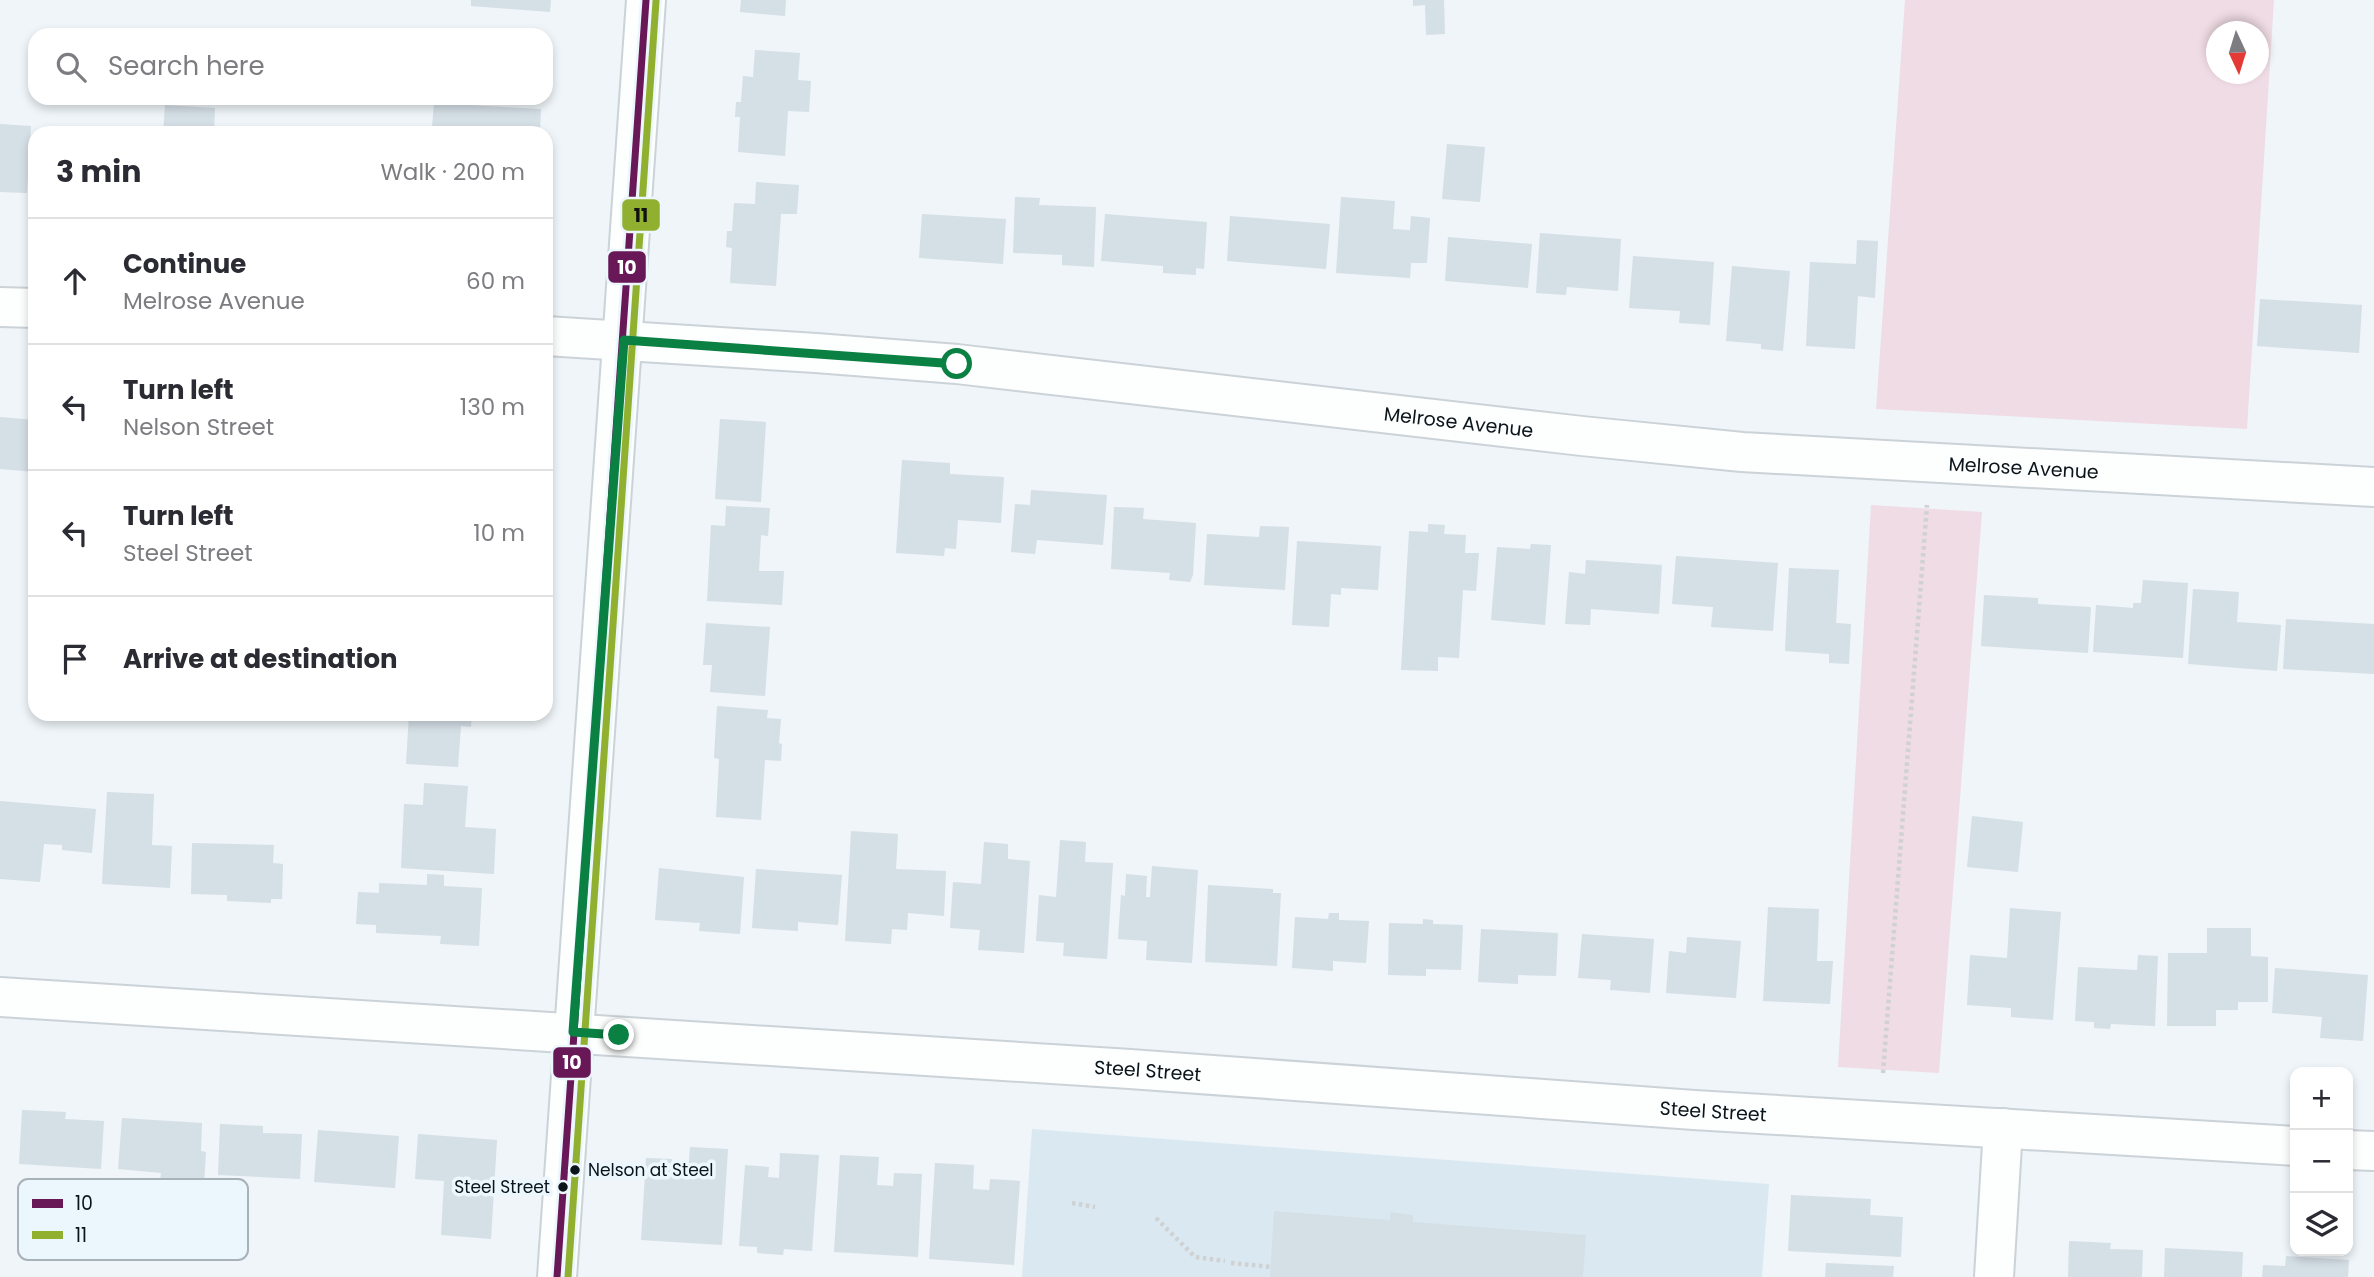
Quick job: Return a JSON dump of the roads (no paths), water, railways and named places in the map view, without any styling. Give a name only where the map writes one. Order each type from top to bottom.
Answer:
[{"type":"street","points":[[557,1277],[646,0]]},
{"type":"street","points":[[0,307],[28,309]]},
{"type":"street","name":"Melrose Avenue","points":[[553,336],[957,364],[1742,452],[2374,487]]},
{"type":"street","name":"Steel Street","points":[[0,997],[1130,1069],[1680,1109],[2290,1146]]},
{"type":"street","points":[[1994,1277],[2003,1128]]},
{"type":"street","points":[[2353,1150],[2374,1151]]},
{"type":"place","name":"Nelson at Steel","points":[[575,1170]]},
{"type":"place","name":"Steel Street","points":[[563,1187]]}]
